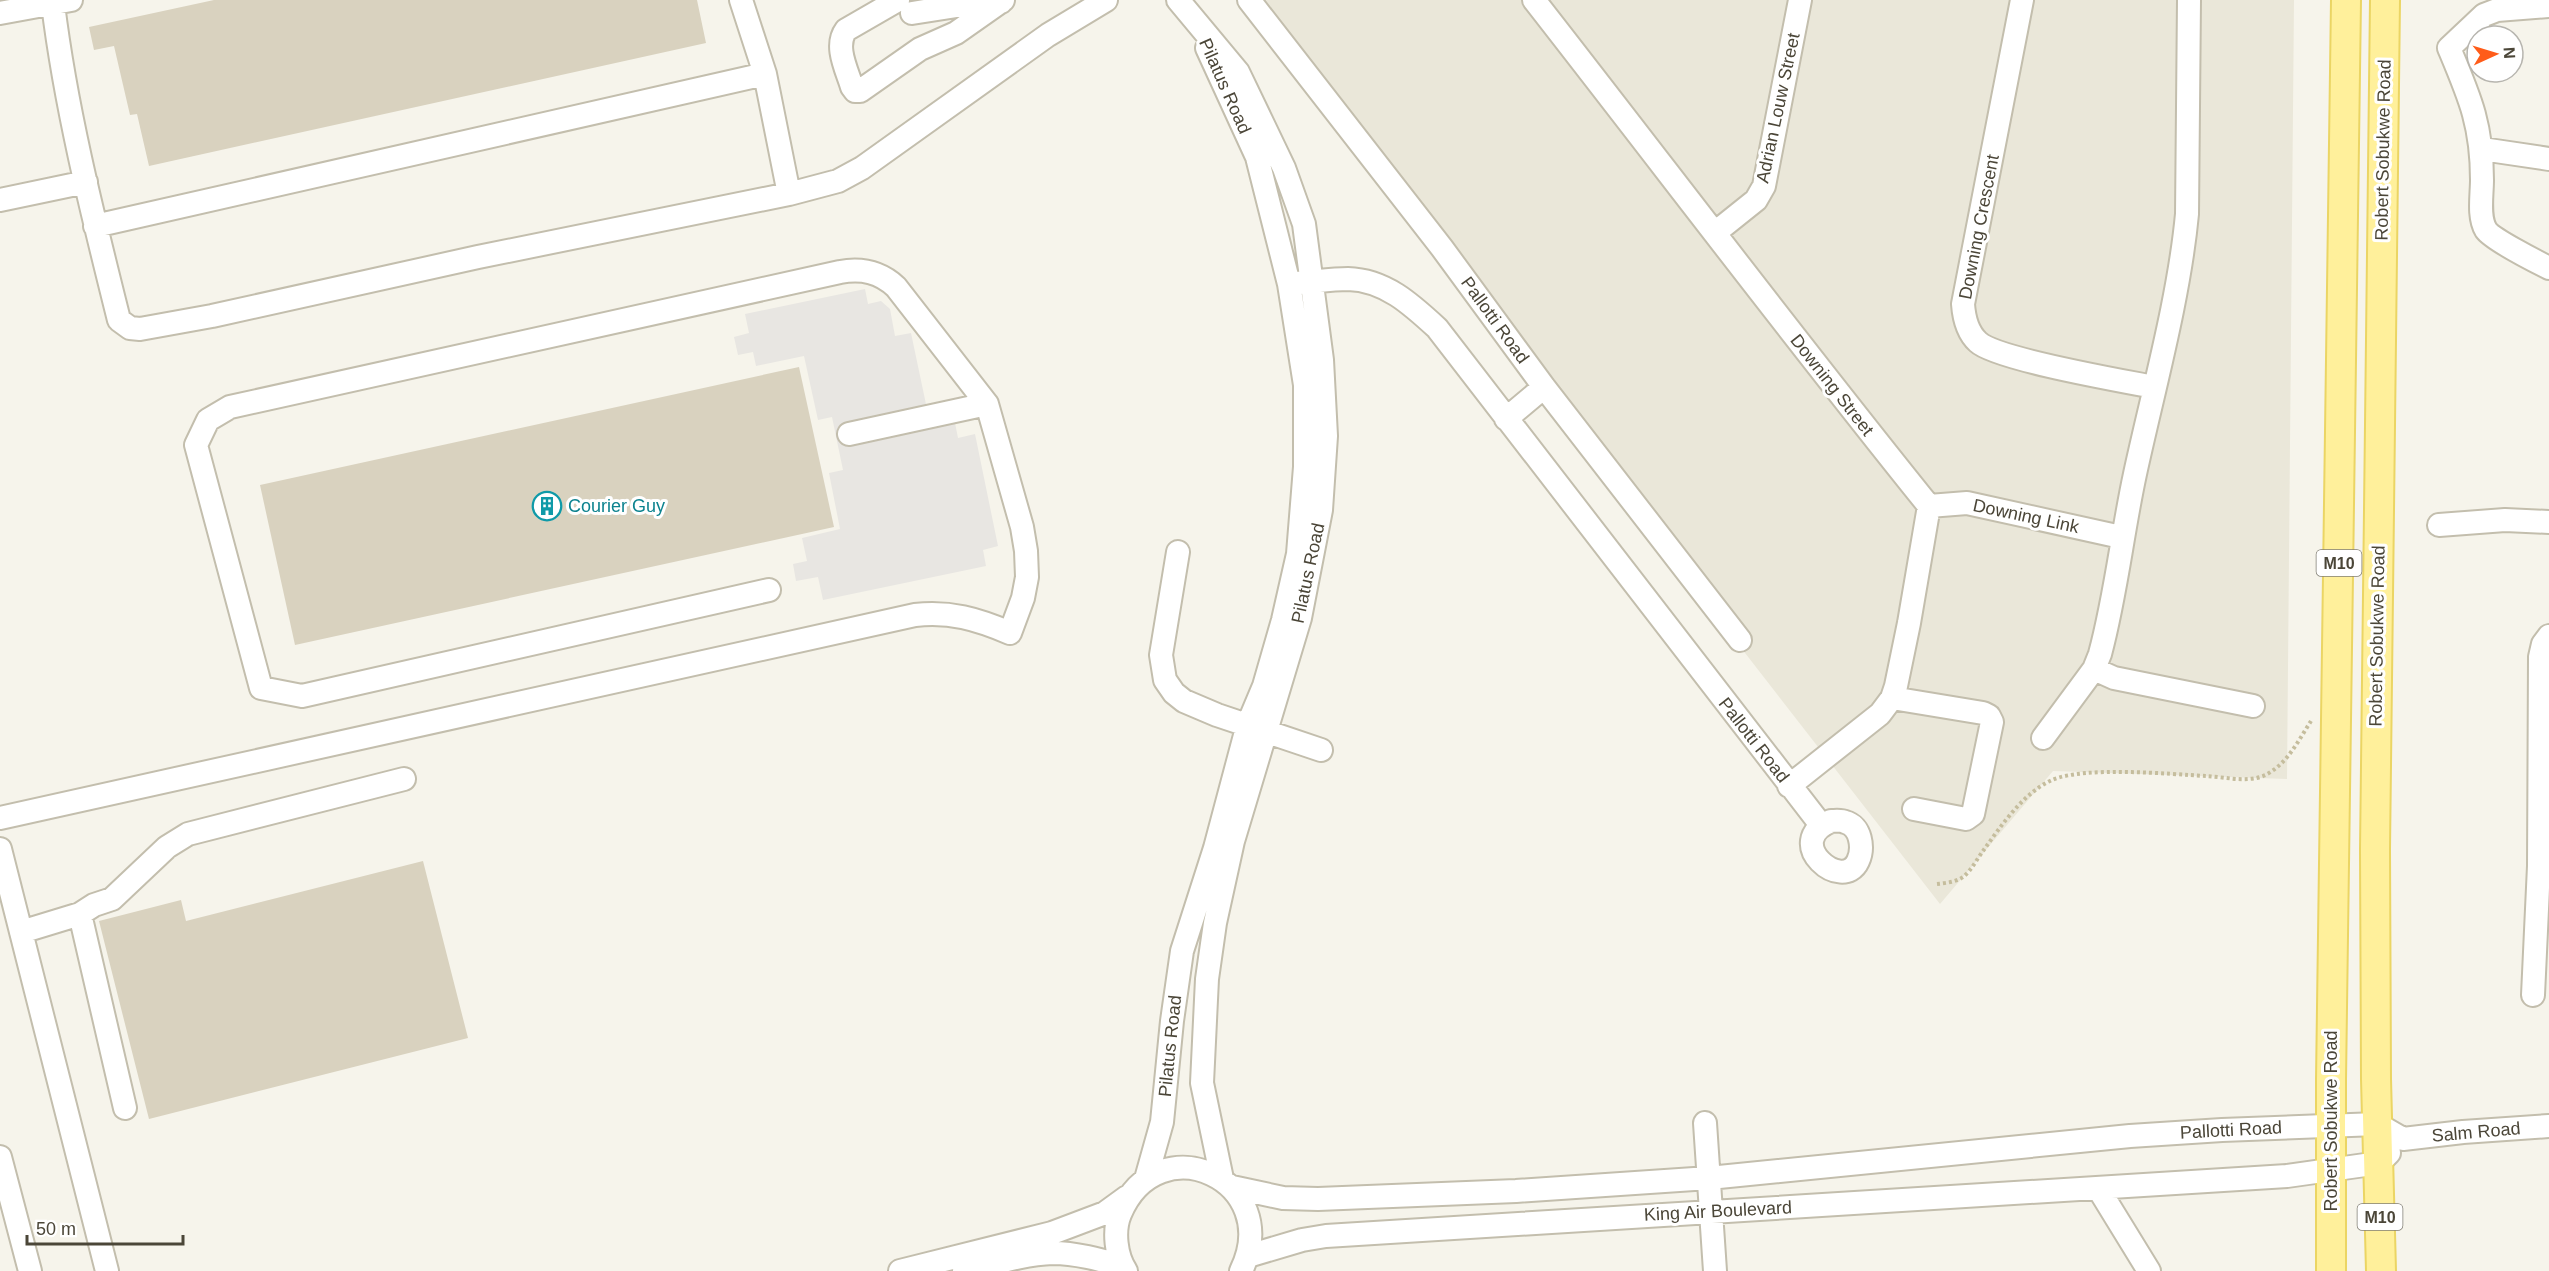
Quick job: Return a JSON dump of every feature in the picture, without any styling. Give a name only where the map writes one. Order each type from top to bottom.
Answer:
[{"type":"main road","name":"Robert Sobukwe Road","points":[[2331,1271],[2346,0]]},
{"type":"main road","name":"Robert Sobukwe Road","points":[[2381,1271],[2376,804],[2385,0]]},
{"type":"street","points":[[741,0],[765,74],[789,194]]},
{"type":"street","points":[[0,14],[62,2],[59,48],[95,226],[119,320],[130,328],[140,329],[212,316],[478,257],[789,194],[838,181],[862,168],[1048,35],[1106,0]]},
{"type":"street","points":[[1178,0],[1197,24]]},
{"type":"street","name":"Pallotti Road","points":[[1249,0],[1442,248],[1544,387],[1740,640]]},
{"type":"street","name":"Downing Street","points":[[1534,0],[1716,232],[1826,378],[1929,506]]},
{"type":"street","name":"Adrian Louw Street","points":[[1716,232],[1756,200],[1764,186],[1800,0]]},
{"type":"street","name":"Downing Crescent","points":[[2022,0],[1963,304],[1968,329],[1978,343],[2002,354],[2154,387]]},
{"type":"street","points":[[2043,738],[2094,669],[2106,634],[2121,537],[2185,231],[2189,0]]},
{"type":"street","points":[[1002,1],[956,33],[920,49],[860,91],[855,91],[852,87],[840,46],[842,34],[846,30],[906,4],[1002,1]]},
{"type":"street","points":[[906,4],[920,49]]},
{"type":"street","points":[[2549,6],[2498,10],[2484,15],[2449,48],[2475,113],[2482,149],[2481,214],[2485,228],[2497,240],[2549,267]]},
{"type":"street","name":"Pilatus Road","points":[[1146,1179],[1162,1122],[1172,1021],[1182,951],[1257,728],[1300,618],[1321,510],[1326,436],[1323,360],[1304,224],[1284,168],[1238,72],[1197,24]]},
{"type":"street","name":"Pilatus Road","points":[[1197,24],[1257,157],[1289,284],[1305,385],[1305,467],[1298,554],[1283,620],[1264,686],[1215,923],[1207,980],[1202,1083],[1227,1183],[1247,1212],[1251,1227],[1245,1264]]},
{"type":"street","points":[[95,226],[765,74]]},
{"type":"street","points":[[2482,149],[2549,159]]},
{"type":"street","points":[[0,200],[86,182]]},
{"type":"street","points":[[0,818],[915,615],[935,612],[959,615],[1010,633],[1023,598],[1027,577],[1026,551],[1022,527],[987,404],[896,287],[887,278],[870,271],[854,269],[230,406],[208,420],[196,445],[261,688],[302,696],[769,590]]},
{"type":"street","name":"Pallotti Road","points":[[1289,284],[1348,279],[1369,282],[1390,290],[1410,302],[1437,328],[1821,825]]},
{"type":"street","points":[[1506,418],[1544,387]]},
{"type":"street","points":[[849,434],[987,404]]},
{"type":"street","name":"Downing Link","points":[[1929,506],[1967,503],[2121,537]]},
{"type":"street","points":[[1789,786],[1880,714],[1892,698],[1909,623],[1929,506]]},
{"type":"street","points":[[2439,525],[2505,520],[2549,522]]},
{"type":"street","points":[[1178,552],[1161,655],[1165,680],[1174,693],[1184,701],[1321,750]]},
{"type":"street","points":[[2533,995],[2544,866],[2539,674],[2543,644],[2549,636]]},
{"type":"street","points":[[2094,669],[2114,678],[2253,706]]},
{"type":"street","points":[[1892,698],[1983,713],[1989,716],[1992,722],[1973,814],[1966,819],[1914,809]]},
{"type":"street","points":[[21,932],[80,914],[122,893],[167,847],[188,834],[404,779]]},
{"type":"street","points":[[0,849],[107,1271]]},
{"type":"street","points":[[80,914],[125,1108]]},
{"type":"street","points":[[1705,1123],[1715,1271]]},
{"type":"street","points":[[2331,1169],[2379,1162],[2403,1139],[2378,1124],[2332,1126]]},
{"type":"street","name":"Pallotti Road","points":[[2130,1136],[2332,1126]]},
{"type":"street","name":"Salm Road","points":[[2403,1139],[2463,1131],[2549,1126]]},
{"type":"street","name":"King Air Boulevard","points":[[1146,1179],[1161,1171],[1194,1168],[1227,1183],[1284,1198],[1318,1199],[1516,1191],[1709,1178],[2130,1136]]},
{"type":"street","points":[[0,1157],[30,1271]]},
{"type":"street","name":"King Air Boulevard","points":[[1245,1264],[1291,1243],[1326,1236],[2287,1176],[2331,1169]]},
{"type":"street","points":[[900,1271],[1052,1233],[1105,1213],[1146,1179]]},
{"type":"street","points":[[2097,1188],[2149,1271]]},
{"type":"street","points":[[1124,1268],[1116,1246],[1117,1221],[1127,1197]]},
{"type":"street","points":[[964,1271],[1054,1253],[1097,1259],[1124,1268]]},
{"type":"path","points":[[1937,884],[1953,882],[1964,876],[2002,825],[2032,793],[2052,780],[2076,774],[2112,773],[2166,774],[2245,780],[2271,773],[2283,762],[2316,714]]},
{"type":"shaded area","points":[[1238,0],[2294,0],[2287,779],[2053,771],[1940,904]]},
{"type":"shaded area","points":[[865,289],[868,304],[881,301],[890,309],[895,336],[911,333],[931,428],[955,423],[958,438],[975,434],[998,546],[983,550],[986,566],[823,600],[818,577],[796,581],[793,564],[807,561],[802,538],[840,529],[829,473],[843,470],[832,417],[818,420],[804,356],[756,366],[753,352],[738,355],[734,337],[749,333],[745,314]]},
{"type":"building","points":[[214,0],[697,0],[706,43],[149,166],[137,114],[130,115],[114,46],[94,50],[89,27]]},
{"type":"building","name":"Courier Guy","points":[[799,367],[834,527],[295,645],[260,485]]},
{"type":"building","points":[[423,861],[468,1038],[149,1119],[99,921],[181,900],[186,921]]},
{"type":"place","name":"Courier Guy","points":[[547,506]]}]
